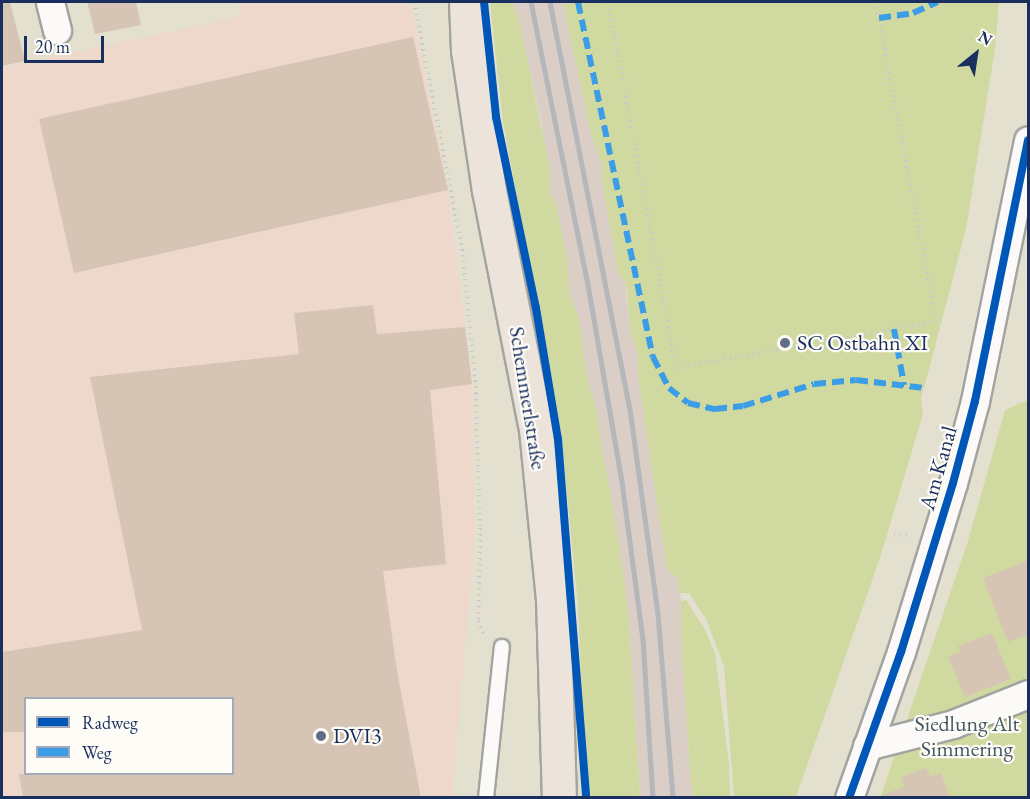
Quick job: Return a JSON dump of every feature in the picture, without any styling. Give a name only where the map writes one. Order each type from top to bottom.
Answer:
[{"type":"main road","name":"Schemmerlstraße","points":[[466,2],[468,50],[489,190],[536,429],[553,598],[559,798]]},
{"type":"street","points":[[50,2],[57,30]]},
{"type":"street","name":"Am Kanal","points":[[849,798],[922,588],[975,401],[1029,140]]},
{"type":"street","points":[[867,746],[953,724],[1029,694]]},
{"type":"lane","points":[[486,798],[502,647]]},
{"type":"path","points":[[414,2],[464,255],[476,393],[480,528],[478,621],[483,637],[502,647]]},
{"type":"path","points":[[608,2],[676,368],[936,321],[876,2]]},
{"type":"path","points":[[894,536],[914,535]]},
{"type":"shaded area","points":[[239,2],[411,2],[448,190],[472,384],[475,534],[452,797],[2,797],[2,68],[242,16]]},
{"type":"shaded area","points":[[512,2],[563,2],[591,134],[602,165],[602,180],[618,274],[625,280],[630,332],[638,353],[638,376],[667,569],[677,578],[681,601],[681,641],[692,797],[640,797],[629,617],[622,563],[595,404],[587,378],[579,319],[571,302],[567,283],[568,263],[557,208],[551,193],[541,121]]},
{"type":"green space","points":[[490,2],[512,2],[519,19],[549,164],[551,193],[557,208],[568,263],[569,293],[579,319],[587,378],[595,404],[622,563],[629,617],[640,797],[590,797],[583,732],[578,604],[561,435],[503,122]]},
{"type":"green space","name":"SC Ostbahn XI","points":[[563,2],[999,2],[995,49],[966,229],[921,399],[923,414],[880,558],[796,797],[734,797],[724,666],[706,619],[689,593],[679,593],[677,578],[667,569],[638,376],[638,353],[630,332],[625,280],[618,274],[602,180],[602,165],[591,134]]},
{"type":"green space","name":"Siedlung Alt Simmering","points":[[1028,400],[1028,797],[880,798],[968,541],[1005,410]]},
{"type":"green space","points":[[686,600],[705,630],[715,653],[729,764],[730,797],[692,797],[681,641],[681,601]]},
{"type":"building","points":[[2,2],[10,2],[25,61],[2,66]]},
{"type":"building","points":[[87,2],[136,2],[141,25],[95,34]]},
{"type":"building","points":[[413,37],[448,190],[74,273],[39,119]]},
{"type":"building","points":[[373,305],[377,334],[465,327],[472,384],[430,390],[446,564],[383,571],[397,671],[421,798],[23,798],[19,774],[234,775],[234,697],[24,697],[24,732],[2,732],[2,652],[142,630],[90,377],[299,354],[294,313]]},
{"type":"building","points":[[1029,560],[1029,634],[1008,642],[983,578]]},
{"type":"building","points":[[992,633],[1011,679],[965,697],[948,657],[960,652],[958,646]]},
{"type":"building","points":[[926,768],[930,777],[941,773],[950,798],[882,798],[882,795],[905,787],[901,777]]},
{"type":"railway","points":[[531,2],[587,279],[622,482],[643,639],[653,798]]},
{"type":"railway","points":[[550,2],[630,409],[658,614],[673,798]]},
{"type":"marked path","points":[[578,2],[653,357],[669,388],[688,403],[715,409],[743,406],[814,384],[856,380],[925,388]]},
{"type":"marked path","points":[[879,18],[913,13],[938,2]]},
{"type":"marked path","points":[[894,329],[904,385]]},
{"type":"cycle path","points":[[484,2],[496,117],[536,308],[558,439],[586,798]]},
{"type":"cycle path","points":[[849,798],[901,652],[953,483],[975,401],[1028,140]]},
{"type":"place","name":"SC Ostbahn XI","points":[[785,343]]},
{"type":"place","name":"DVI3","points":[[321,736]]}]
